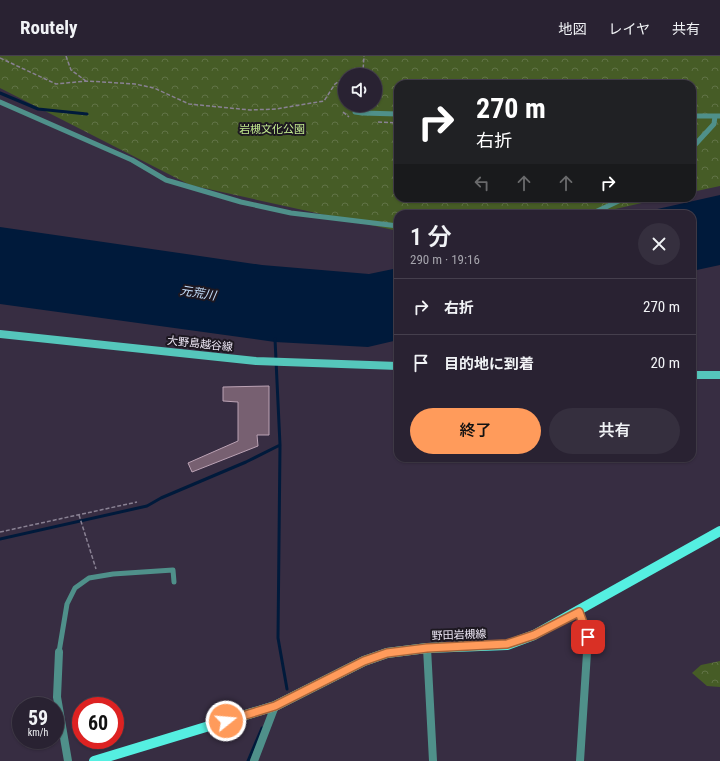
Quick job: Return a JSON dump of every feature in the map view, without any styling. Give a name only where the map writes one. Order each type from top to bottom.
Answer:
[{"type":"main road","name":"大野島越谷線","points":[[3,336],[256,361],[394,366]]},
{"type":"main road","points":[[696,375],[720,375]]},
{"type":"main road","name":"野田岩槻線","points":[[94,761],[275,706],[364,661],[387,653],[427,648],[507,644],[534,635],[579,612],[720,531]]},
{"type":"street","points":[[579,612],[588,637],[580,761]]},
{"type":"street","points":[[427,648],[433,761]]},
{"type":"street","points":[[59,652],[58,697],[68,761]]},
{"type":"street","points":[[254,761],[275,706]]},
{"type":"lane","points":[[0,102],[132,160],[166,180],[241,202],[291,213],[394,226]]},
{"type":"lane","points":[[355,112],[362,114],[394,114]]},
{"type":"lane","points":[[696,116],[717,116],[714,124],[696,144]]},
{"type":"lane","points":[[600,210],[616,202]]},
{"type":"lane","points":[[59,652],[67,604],[75,588],[89,578],[113,574],[173,570],[174,582]]},
{"type":"path","points":[[66,56],[71,70],[86,82]]},
{"type":"path","points":[[363,68],[364,56]]},
{"type":"path","points":[[0,58],[56,84],[86,82],[135,84],[154,88],[189,104],[250,110],[276,109],[324,101],[334,84],[338,81]]},
{"type":"path","points":[[0,532],[137,502]]},
{"type":"path","points":[[79,515],[98,577]]},
{"type":"green space","name":"岩槻文化公園","points":[[0,56],[720,56],[720,186],[696,191],[696,80],[394,80],[394,202],[646,202],[611,210],[394,210],[394,230],[190,185],[0,88]]},
{"type":"green space","points":[[720,661],[720,687],[707,686],[692,673],[701,665]]},
{"type":"water","points":[[720,195],[720,265],[696,270],[696,210],[653,210],[689,202],[696,202],[696,200]]},
{"type":"water","name":"元荒川","points":[[0,227],[262,265],[369,274],[394,269],[394,341],[368,347],[275,342],[0,304]]},
{"type":"building","points":[[269,386],[269,435],[257,435],[258,446],[192,472],[188,463],[238,441],[238,402],[223,401],[223,387]]},
{"type":"waterway","points":[[0,93],[38,109],[87,114]]},
{"type":"waterway","points":[[275,339],[280,445],[278,638],[287,689]]},
{"type":"waterway","points":[[0,539],[147,506],[161,498],[246,462],[280,445]]},
{"type":"waterway","points":[[248,761],[262,728]]},
{"type":"route","points":[[226,721],[275,706],[364,661],[387,653],[427,648],[507,644],[534,635],[579,612],[588,637]]}]
